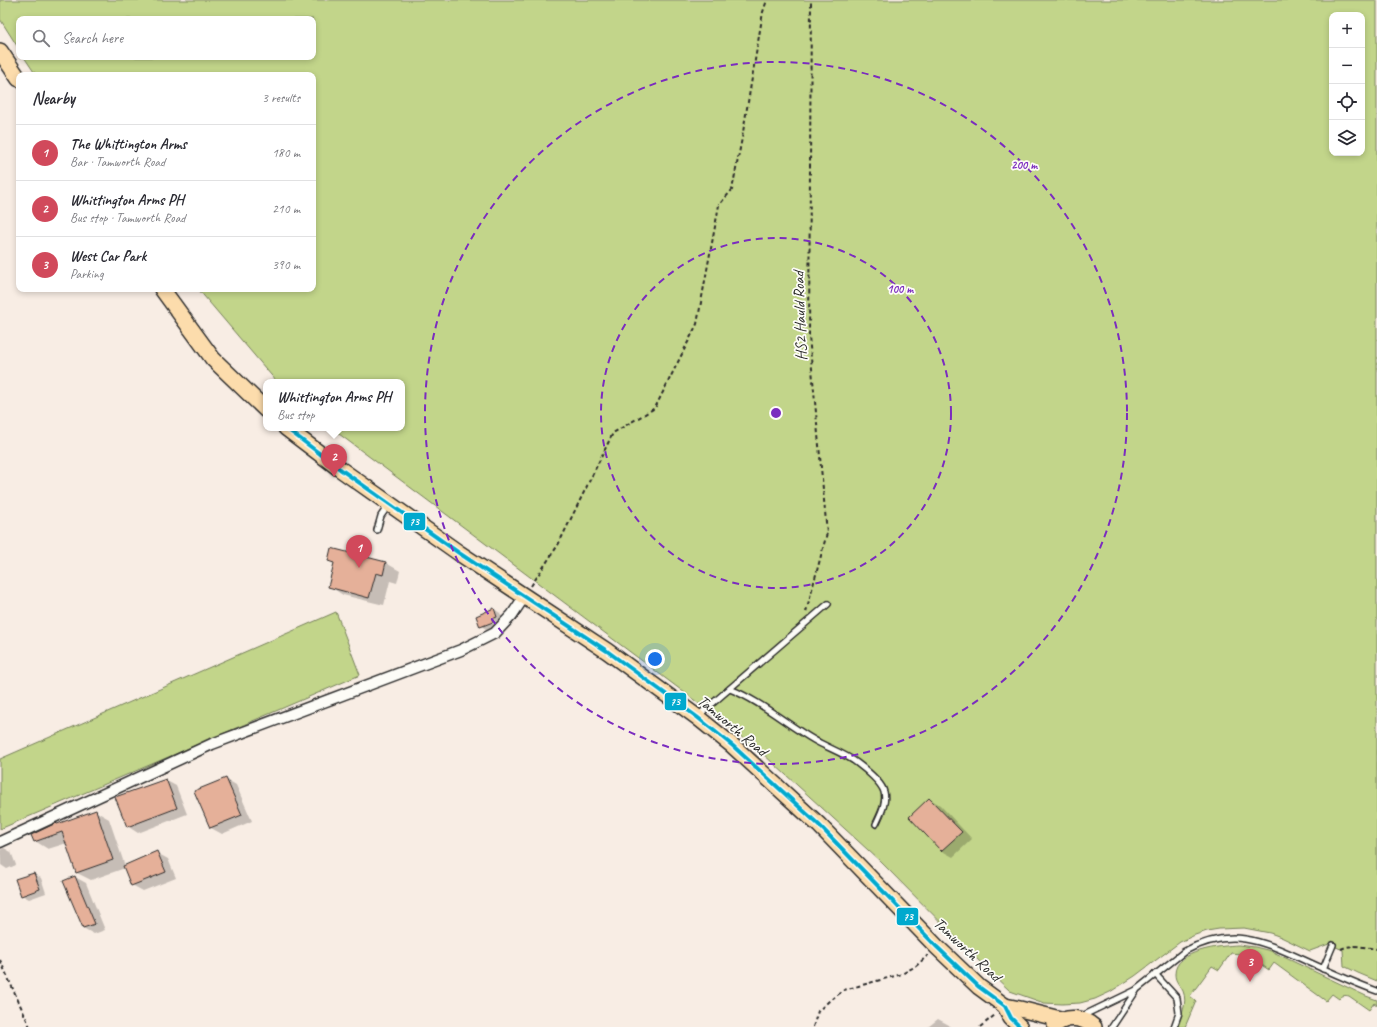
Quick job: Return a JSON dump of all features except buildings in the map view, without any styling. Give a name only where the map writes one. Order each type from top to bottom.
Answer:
[{"type":"main road","points":[[0,51],[16,75]]},
{"type":"main road","points":[[164,292],[213,359],[263,407]]},
{"type":"main road","name":"Tamworth Road","points":[[290,431],[340,469],[459,553],[607,651],[697,717],[733,746],[819,825],[937,947],[979,987],[1005,1006],[1065,1022],[1084,1020],[1094,1027]]},
{"type":"main road","name":"Tamworth Road","points":[[1005,1006],[1011,1018],[1020,1027]]},
{"type":"street","points":[[0,842],[212,744],[461,650],[495,633],[512,615],[524,597]]},
{"type":"lane","points":[[377,530],[381,516],[389,504]]},
{"type":"lane","points":[[697,717],[828,604]]},
{"type":"lane","points":[[730,689],[755,701],[814,740],[857,762],[877,781],[884,792],[883,808],[876,824]]},
{"type":"lane","points":[[1065,1022],[1136,990],[1175,958],[1193,947],[1212,941],[1234,938],[1265,943],[1377,991]]},
{"type":"lane","points":[[1323,968],[1333,946]]},
{"type":"lane","points":[[1155,974],[1177,998],[1179,1013],[1174,1027]]},
{"type":"lane","points":[[1112,1027],[1136,990]]},
{"type":"path","points":[[524,597],[558,545],[613,434],[655,408],[697,324],[719,205],[732,190],[763,12],[767,0]]},
{"type":"path","name":"HS2 Hauld Road","points":[[802,627],[827,533],[809,336],[811,0]]},
{"type":"path","points":[[1341,949],[1348,946],[1354,946],[1377,949]]},
{"type":"path","points":[[813,1027],[818,1011],[844,990],[902,974],[916,966],[937,947]]},
{"type":"path","points":[[0,960],[30,1027]]},
{"type":"path","points":[[980,1027],[1005,1006]]},
{"type":"green space","points":[[0,0],[1377,0],[1377,981],[1344,966],[1343,950],[1329,944],[1310,951],[1270,933],[1244,928],[1207,931],[1180,942],[1135,976],[1110,992],[1095,999],[1080,1003],[1044,1003],[1010,991],[880,861],[762,753],[689,696],[335,431],[405,431],[405,379],[274,379],[201,292],[316,292],[316,72],[34,72],[26,60],[316,60],[316,16],[16,16],[16,44],[0,19]]},
{"type":"green space","points":[[336,612],[360,675],[0,829],[0,759]]},
{"type":"green space","points":[[1238,945],[1271,951],[1377,1000],[1377,1005],[1374,1003],[1369,1010],[1346,995],[1339,999],[1332,994],[1326,1001],[1274,963],[1269,970],[1247,955],[1231,953],[1219,970],[1212,966],[1190,996],[1196,1001],[1185,1027],[1177,1027],[1185,1000],[1183,991],[1175,977],[1177,966],[1182,959],[1210,948]]},
{"type":"transit line","name":"73","points":[[290,431],[340,469],[459,553],[607,651],[697,717],[733,746],[819,825],[937,947],[979,987],[1005,1006],[1011,1018],[1020,1027]]},
{"type":"place","name":"Whittington Arms PH","points":[[334,477]]},
{"type":"place","name":"The Whittington Arms","points":[[359,568]]},
{"type":"place","name":"West Car Park","points":[[1250,982]]}]
